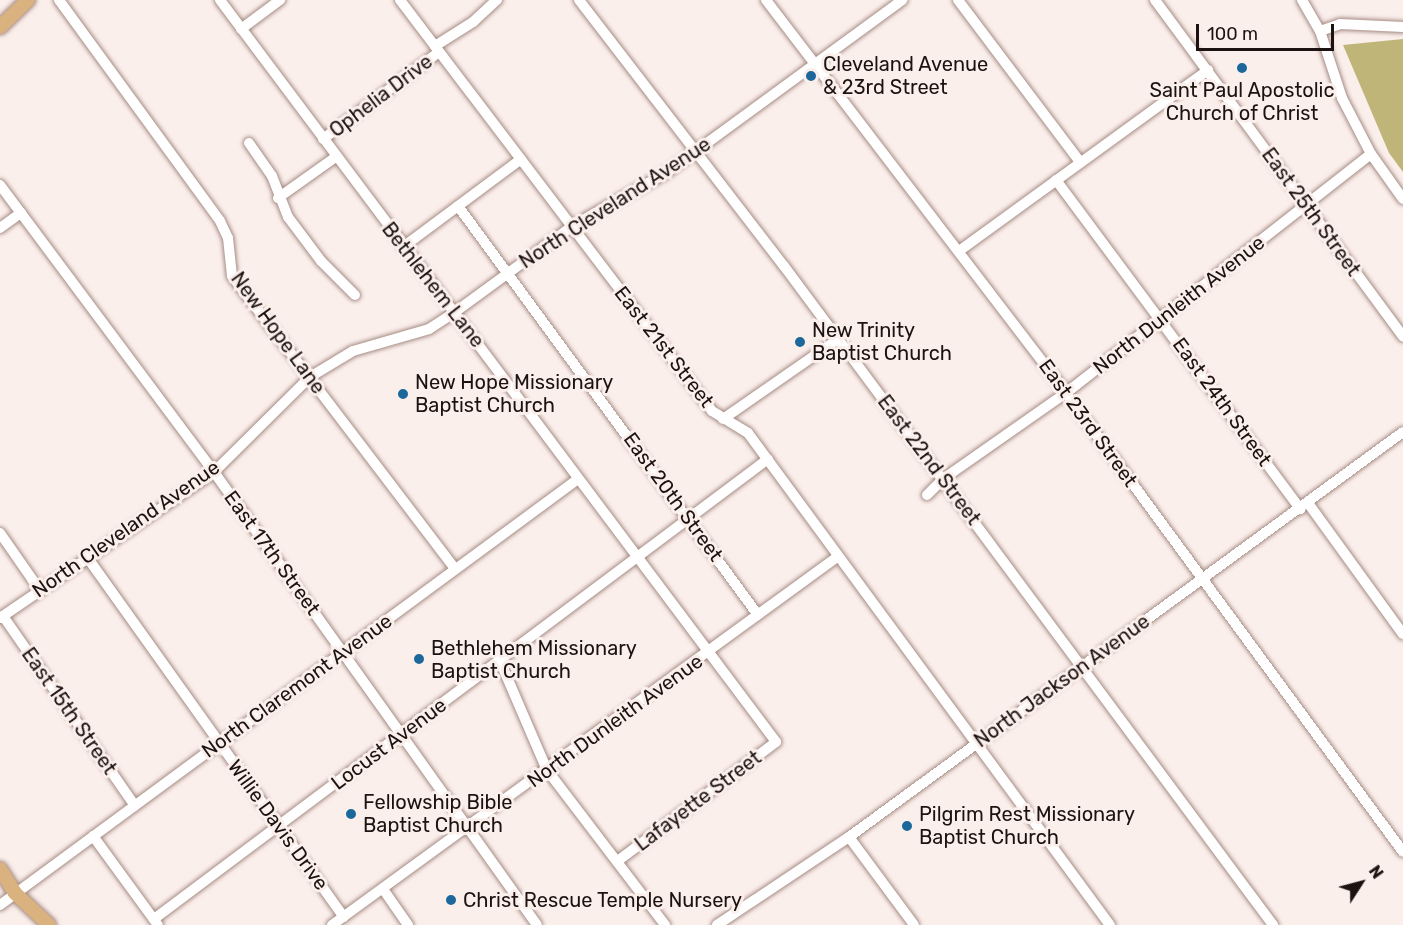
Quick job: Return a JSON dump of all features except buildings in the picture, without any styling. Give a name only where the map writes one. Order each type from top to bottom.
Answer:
[{"type":"main road","points":[[0,27],[28,0]]},
{"type":"main road","points":[[0,869],[15,893],[49,925]]},
{"type":"street","name":"New Hope Lane","points":[[59,0],[220,221],[228,238],[232,276],[455,569]]},
{"type":"street","name":"Bethlehem Lane","points":[[220,0],[402,246],[455,312],[707,653],[776,742]]},
{"type":"street","points":[[241,29],[280,0]]},
{"type":"street","name":"East 21st Street","points":[[400,0],[712,411],[748,433],[768,459],[837,557],[1110,925]]},
{"type":"street","name":"Ophelia Drive","points":[[323,139],[473,22],[497,0]]},
{"type":"street","name":"East 22nd Street","points":[[579,0],[838,339],[1083,666],[1273,925]]},
{"type":"street","name":"East 23rd Street","points":[[766,0],[1066,393],[1403,852]]},
{"type":"street","name":"North Cleveland Avenue","points":[[2,617],[39,589],[214,472],[310,377],[353,351],[429,328],[455,312],[571,227],[636,193],[696,152],[902,0]]},
{"type":"street","points":[[958,0],[1080,162]]},
{"type":"street","name":"East 25th Street","points":[[1155,0],[1306,208],[1403,336]]},
{"type":"street","points":[[1302,0],[1320,31],[1342,98],[1371,154],[1403,199]]},
{"type":"street","points":[[1320,31],[1340,24],[1403,27]]},
{"type":"street","points":[[959,251],[1208,70]]},
{"type":"street","points":[[249,143],[272,176],[278,198],[321,261],[355,296]]},
{"type":"street","name":"North Dunleith Avenue","points":[[927,495],[943,479],[1066,393],[1306,208],[1371,154]]},
{"type":"street","points":[[278,198],[337,156]]},
{"type":"street","points":[[402,246],[521,159]]},
{"type":"street","name":"East 24th Street","points":[[1056,180],[1403,634]]},
{"type":"street","name":"East 17th Street","points":[[0,185],[214,472],[537,925]]},
{"type":"street","name":"East 20th Street","points":[[458,206],[510,272],[758,615]]},
{"type":"street","points":[[0,228],[21,213]]},
{"type":"street","points":[[723,419],[838,339]]},
{"type":"street","name":"North Jackson Avenue","points":[[717,925],[849,837],[1403,432]]},
{"type":"street","name":"Locust Avenue","points":[[156,922],[400,735],[690,520],[768,459]]},
{"type":"street","name":"North Claremont Avenue","points":[[0,905],[578,478]]},
{"type":"street","points":[[0,533],[39,589]]},
{"type":"street","name":"Willie Davis Drive","points":[[87,557],[344,917]]},
{"type":"street","name":"North Dunleith Avenue","points":[[332,925],[468,829],[837,557]]},
{"type":"street","name":"East 15th Street","points":[[2,617],[135,806]]},
{"type":"street","points":[[500,661],[548,770],[619,860],[665,925]]},
{"type":"street","name":"Lafayette Street","points":[[619,860],[776,742]]},
{"type":"street","points":[[93,836],[156,922]]},
{"type":"street","points":[[849,837],[914,925]]},
{"type":"street","points":[[383,889],[408,925]]},
{"type":"shaded area","points":[[1403,39],[1403,172],[1389,153],[1343,45]]},
{"type":"place","name":"Saint Paul Apostolic Church of Christ","points":[[1242,68]]},
{"type":"place","name":"Cleveland Avenue & 23rd Street","points":[[811,76]]},
{"type":"place","name":"New Trinity Baptist Church","points":[[800,342]]},
{"type":"place","name":"New Hope Missionary Baptist Church","points":[[403,394]]},
{"type":"place","name":"Bethlehem Missionary Baptist Church","points":[[419,659]]},
{"type":"place","name":"Fellowship Bible Baptist Church","points":[[351,814]]},
{"type":"place","name":"Pilgrim Rest Missionary Baptist Church","points":[[907,826]]},
{"type":"place","name":"Christ Rescue Temple Nursery","points":[[451,900]]}]
